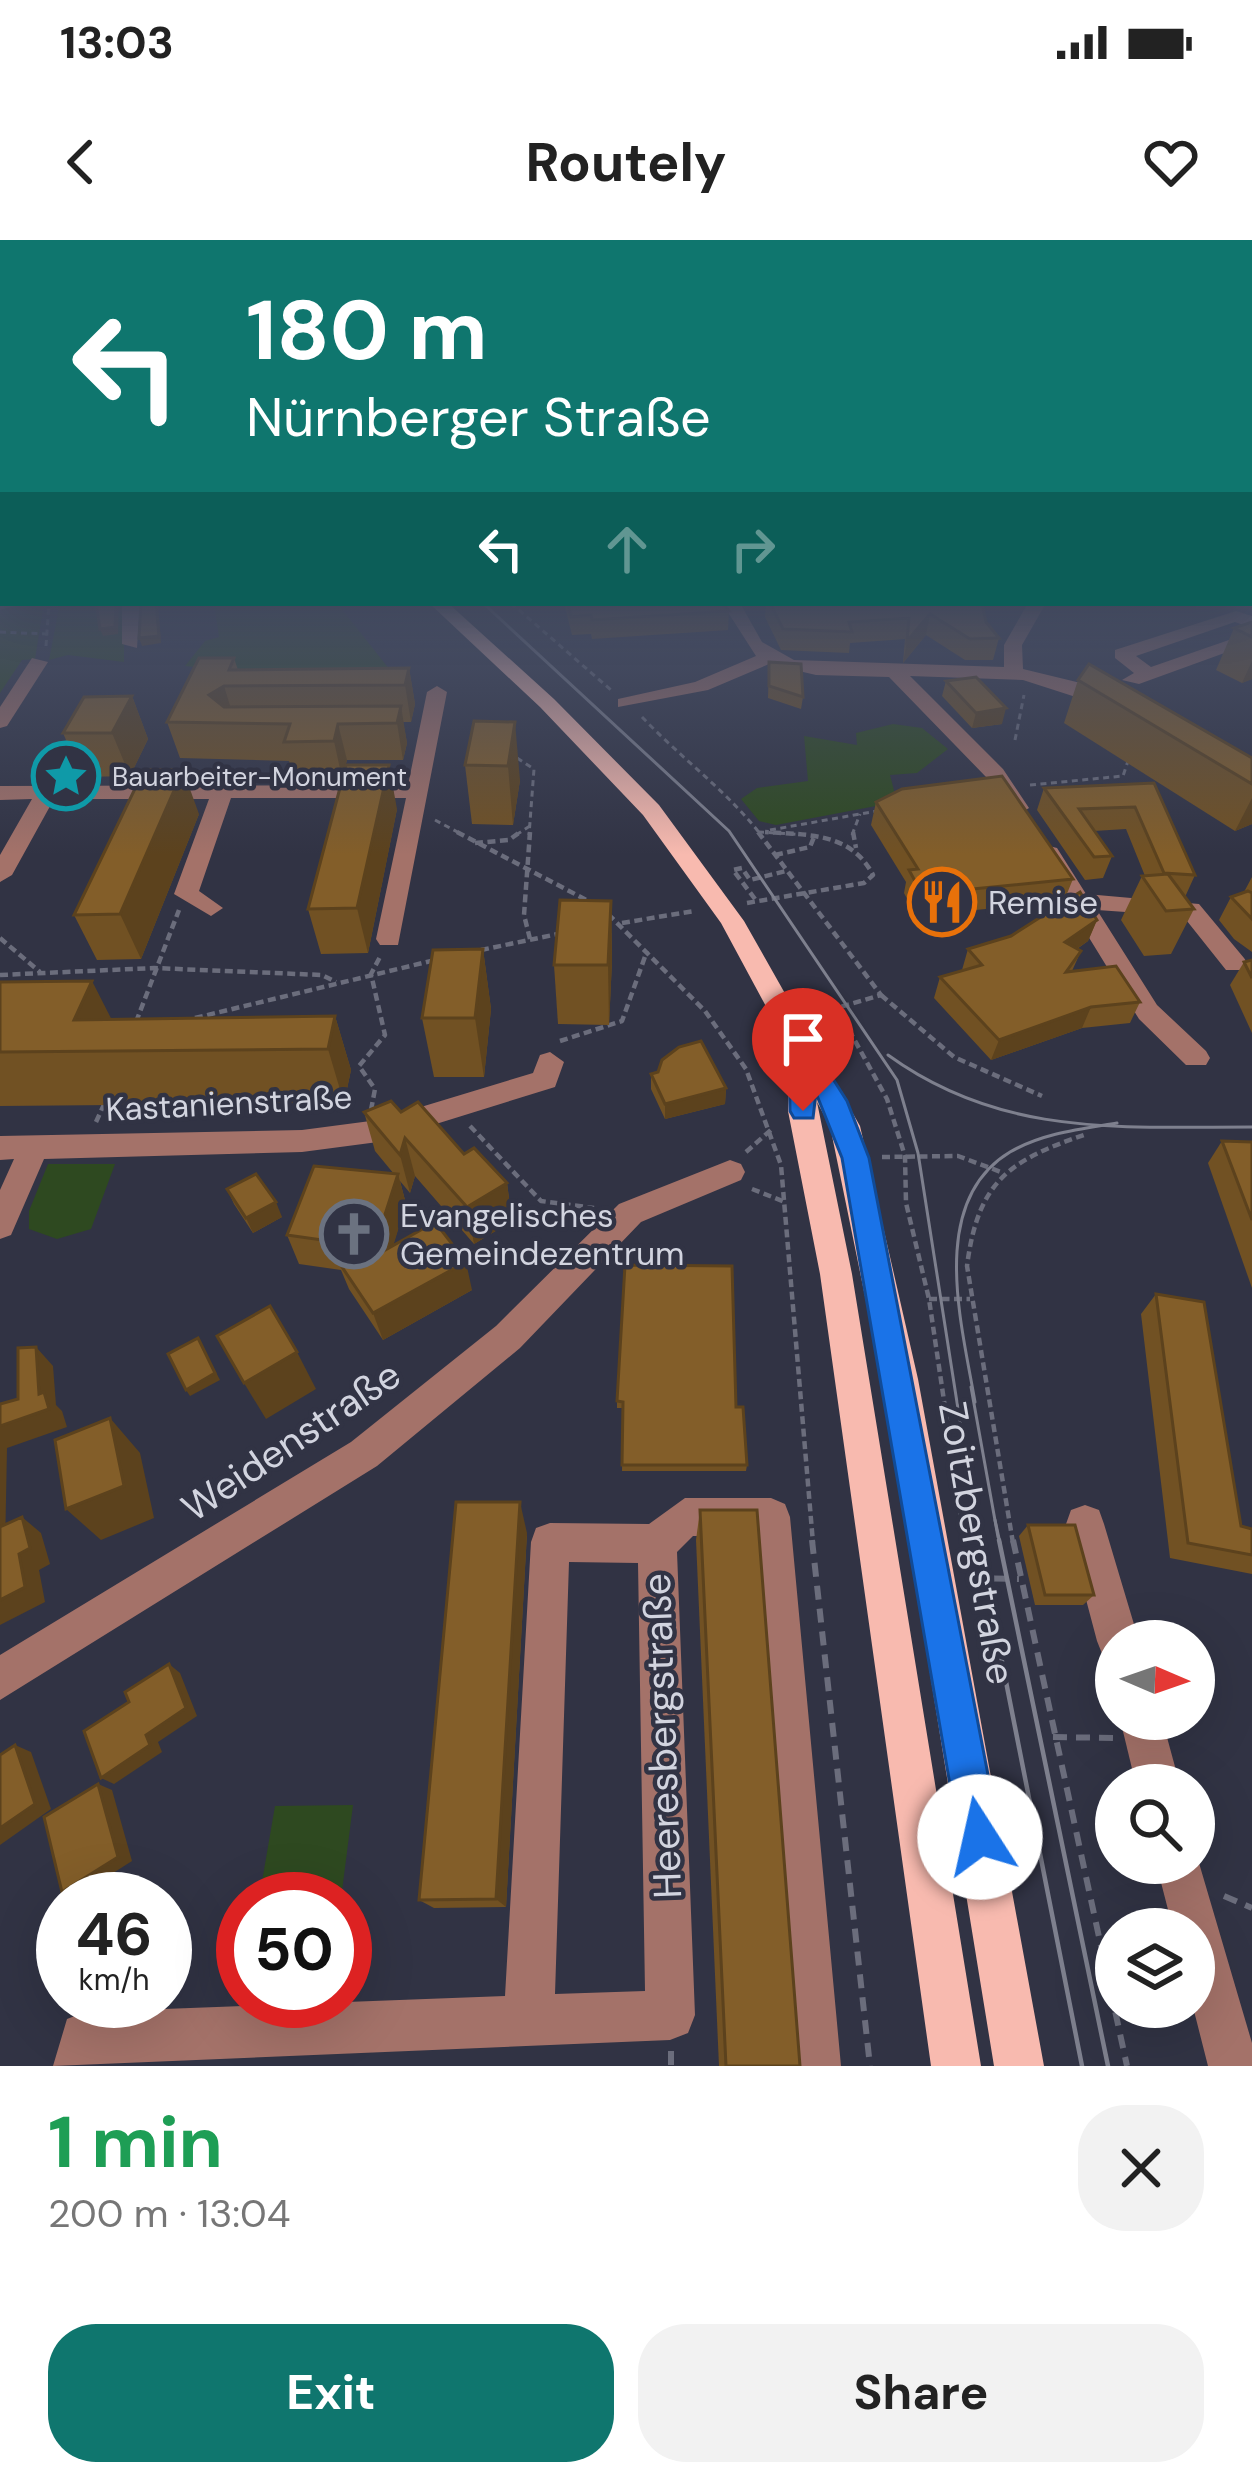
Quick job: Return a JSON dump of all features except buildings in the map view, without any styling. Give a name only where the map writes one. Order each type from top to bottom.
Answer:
[{"type":"main road","name":"Zoitzbergstraße","points":[[528,685],[650,810],[732,921],[834,1101],[856,1158],[904,1402],[1019,2066]]},
{"type":"main road","points":[[801,1050],[788,1120],[843,1318],[956,2066]]},
{"type":"street","points":[[0,722],[24,685]]},
{"type":"street","points":[[625,703],[703,685]]},
{"type":"street","points":[[907,685],[1006,790],[1082,901],[1148,1012],[1196,1058]]},
{"type":"street","points":[[1069,685],[1132,713]]},
{"type":"street","points":[[1092,692],[1115,685]]},
{"type":"street","points":[[389,939],[416,800],[418,732],[437,692]]},
{"type":"street","points":[[0,793],[223,790],[416,800]]},
{"type":"street","points":[[211,908],[187,893],[223,790]]},
{"type":"street","points":[[0,875],[47,792]]},
{"type":"street","points":[[1082,901],[1190,909],[1235,964]]},
{"type":"street","name":"Kastanienstraße","points":[[0,1148],[302,1141],[378,1131],[545,1081],[553,1052]]},
{"type":"street","points":[[0,1226],[34,1147]]},
{"type":"street","name":"Weidenstraße","points":[[0,1679],[364,1454],[508,1337],[629,1214],[730,1172]]},
{"type":"street","points":[[657,1544],[685,1517],[771,1517],[816,2066]]},
{"type":"street","points":[[1085,1524],[1112,1620]]},
{"type":"street","name":"Heeresbergstraße","points":[[79,2066],[85,2037],[529,2021],[670,2015],[657,1544],[550,1542],[529,2021]]},
{"type":"street","points":[[1185,1884],[1233,2066]]},
{"type":"path","points":[[605,685],[700,778],[734,800],[881,995],[932,1047],[964,1067],[1042,1096]]},
{"type":"path","points":[[1015,740],[1020,685]]},
{"type":"path","points":[[1006,790],[1123,776],[1128,761],[1144,755]]},
{"type":"path","points":[[512,757],[534,769],[524,915],[530,939]]},
{"type":"path","points":[[416,800],[473,843],[528,866],[620,923],[705,1011],[788,1120],[785,1202],[799,1420],[870,2066]]},
{"type":"path","points":[[758,832],[882,810]]},
{"type":"path","points":[[733,905],[864,884],[873,875],[852,835],[860,814]]},
{"type":"path","points":[[473,843],[509,840],[530,826]]},
{"type":"path","points":[[758,832],[814,837],[856,848]]},
{"type":"path","points":[[775,855],[810,847],[814,837]]},
{"type":"path","points":[[756,901],[734,870],[742,868],[750,880],[786,871]]},
{"type":"path","points":[[154,1026],[133,1030],[187,893]]},
{"type":"path","points":[[598,927],[710,908]]},
{"type":"path","points":[[462,954],[575,931]]},
{"type":"path","points":[[0,938],[41,974]]},
{"type":"path","points":[[388,1112],[370,1117],[374,1089],[359,1066],[385,1035],[370,974],[389,939]]},
{"type":"path","points":[[553,1052],[616,1030],[626,1021],[631,983],[647,951]]},
{"type":"path","points":[[175,1022],[439,959]]},
{"type":"path","points":[[0,975],[154,968],[322,975],[336,982]]},
{"type":"path","points":[[881,995],[837,1008],[887,1100],[905,1156],[906,1203],[928,1298],[966,1554]]},
{"type":"path","points":[[187,1030],[196,1018]]},
{"type":"path","points":[[453,1109],[541,1201],[603,1210]]},
{"type":"path","points":[[785,1202],[730,1172],[788,1120]]},
{"type":"path","points":[[1087,1134],[1024,1156],[988,1188],[969,1239],[970,1300],[1019,1579],[1127,2066]]},
{"type":"path","points":[[905,1156],[973,1156],[1001,1172]]},
{"type":"path","points":[[928,1298],[970,1300]]},
{"type":"path","points":[[970,1578],[1019,1579]]},
{"type":"path","points":[[1053,1737],[1095,1733]]},
{"type":"green space","points":[[349,685],[399,685],[390,690]]},
{"type":"green space","points":[[893,724],[922,728],[948,749],[917,773],[890,775],[897,802],[776,825],[759,821],[741,799],[757,788],[808,781],[804,736],[857,745],[856,733]]},
{"type":"green space","points":[[48,1164],[115,1164],[91,1229],[57,1239],[29,1229],[29,1211]]},
{"type":"green space","points":[[353,1805],[344,1872],[264,1872],[275,1806]]},
{"type":"tram line","points":[[572,685],[729,831],[897,1080],[918,1153],[979,1543]]},
{"type":"tram line","points":[[888,1055],[974,1101],[1018,1114],[1102,1126]]},
{"type":"tram line","points":[[1102,1126],[1117,1123]]},
{"type":"tram line","points":[[975,1402],[956,1267],[968,1201],[984,1174],[1010,1152],[1049,1136],[1102,1126]]},
{"type":"tram line","points":[[1102,1126],[1252,1127]]},
{"type":"tram line","points":[[971,1387],[998,1537]]},
{"type":"tram line","points":[[995,1520],[1000,1543]]},
{"type":"tram line","points":[[978,1540],[1082,2066]]},
{"type":"tram line","points":[[999,1540],[1108,2066]]},
{"type":"place","name":"Bauarbeiter-Monument","points":[[66,776]]},
{"type":"place","name":"Remise","points":[[942,902]]},
{"type":"place","name":"Evangelisches Gemeindezentrum","points":[[354,1234]]},
{"type":"route","points":[[803,1111],[801,1050],[834,1101],[856,1158],[980,1837]]}]
